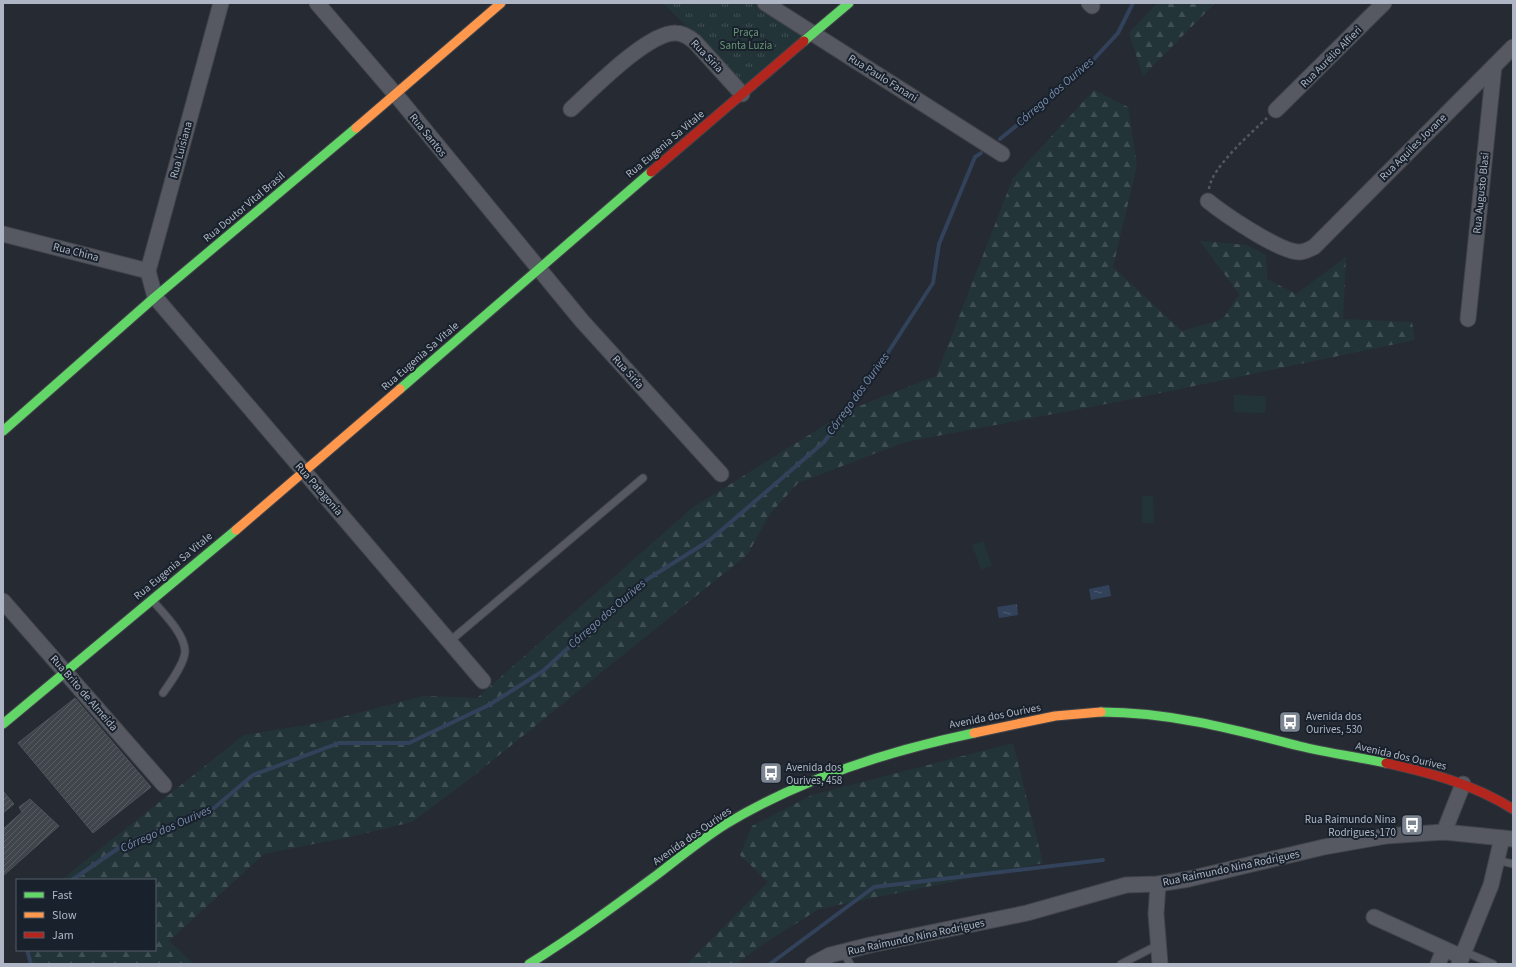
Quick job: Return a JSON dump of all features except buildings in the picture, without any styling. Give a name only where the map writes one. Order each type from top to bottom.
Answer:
[{"type":"street","name":"Rua Luisiana","points":[[148,271],[221,3]]},
{"type":"street","name":"Rua Doutor Vital Brasil","points":[[3,431],[155,297],[396,95],[501,3]]},
{"type":"street","name":"Rua Paulo Fanani","points":[[764,3],[1002,154]]},
{"type":"street","name":"Rua Eugenia Sa Vitale","points":[[3,724],[305,472],[538,268],[849,3]]},
{"type":"street","name":"Rua Aurélio Alfieri","points":[[1276,110],[1384,3]]},
{"type":"street","name":"Rua Santos","points":[[322,5],[538,268]]},
{"type":"street","name":"Rua Siria","points":[[570,109],[643,45],[661,36],[677,33],[686,35],[695,42],[742,94]]},
{"type":"street","name":"Rua Aquiles Jovane","points":[[1208,201],[1227,216],[1287,249],[1300,252],[1314,247],[1513,48]]},
{"type":"street","name":"Rua Augusto Blasi","points":[[1468,318],[1494,66]]},
{"type":"street","name":"Rua China","points":[[3,234],[148,271]]},
{"type":"street","name":"Rua Siria","points":[[538,268],[582,321],[721,474]]},
{"type":"street","points":[[148,271],[155,297]]},
{"type":"street","name":"Rua Patagonia","points":[[155,297],[484,681]]},
{"type":"street","name":"Rua Brito de Almeida","points":[[3,601],[164,785]]},
{"type":"street","name":"Avenida dos Ourives","points":[[529,964],[566,942],[724,826],[769,800],[816,780],[883,756],[948,738],[1079,712],[1113,712],[1204,722],[1295,744],[1428,772],[1463,784],[1513,808]]},
{"type":"street","points":[[1444,832],[1463,784]]},
{"type":"street","name":"Rua Raimundo Nina Rodrigues","points":[[814,964],[830,955],[847,958],[870,945],[1027,913],[1126,885],[1158,884],[1189,879],[1324,847],[1386,836],[1444,832],[1508,839]]},
{"type":"street","points":[[1374,918],[1462,958],[1491,885],[1497,860],[1508,839]]},
{"type":"street","points":[[1158,884],[1156,914],[1160,964]]},
{"type":"street","points":[[1438,964],[1444,949]]},
{"type":"lane","points":[[450,641],[643,478]]},
{"type":"lane","points":[[152,599],[180,636],[185,652],[177,672],[163,693]]},
{"type":"lane","points":[[1497,860],[1513,864]]},
{"type":"lane","points":[[1121,964],[1159,945]]},
{"type":"lane","points":[[1462,958],[1493,964]]},
{"type":"path","points":[[1208,201],[1210,184],[1219,168],[1240,143],[1276,110]]},
{"type":"green space","name":"Praça Santa Luzia","points":[[663,3],[757,3],[806,34],[743,89],[702,42]]},
{"type":"green space","points":[[686,3],[710,3],[700,14]]},
{"type":"green space","points":[[1157,3],[1215,3],[1143,76],[1129,33]]},
{"type":"green space","points":[[1094,90],[1128,107],[1137,165],[1113,267],[1182,331],[1223,319],[1239,294],[1200,241],[1247,245],[1266,255],[1267,279],[1296,294],[1346,257],[1343,319],[1412,322],[1415,340],[1122,401],[905,442],[798,483],[769,515],[748,554],[467,781],[412,822],[354,836],[264,854],[169,941],[194,964],[31,964],[28,951],[156,951],[156,879],[62,879],[244,735],[318,723],[424,696],[477,698],[692,508],[849,410],[936,376],[1013,178]]},
{"type":"green space","points":[[1234,395],[1266,396],[1265,413],[1234,412]]},
{"type":"green space","points":[[1142,496],[1153,496],[1154,523],[1142,523]]},
{"type":"green space","points":[[983,541],[992,565],[981,570],[972,545]]},
{"type":"green space","points":[[1013,743],[1043,863],[819,909],[762,945],[736,964],[687,964],[768,882],[740,855],[752,826],[812,795]]},
{"type":"water","points":[[1109,585],[1111,596],[1091,600],[1089,589]]},
{"type":"water","points":[[1017,604],[1018,615],[999,618],[997,607]]},
{"type":"waterway","name":"Córrego dos Ourives","points":[[1000,139],[1082,72],[1118,33],[1133,3]]},
{"type":"waterway","name":"Córrego dos Ourives","points":[[73,879],[126,843],[214,808],[253,775],[339,743],[409,743],[489,705],[543,671],[635,587],[710,540],[824,442],[863,391],[933,283],[939,244],[975,157],[981,153]]},
{"type":"waterway","points":[[770,964],[874,887],[1103,860]]},
{"type":"waterway","name":"Córrego dos Ourives","points":[[27,951],[31,964]]},
{"type":"traffic: fast","points":[[804,41],[849,3]]},
{"type":"traffic: fast","points":[[3,431],[155,297],[356,128]]},
{"type":"traffic: fast","points":[[400,389],[651,172]]},
{"type":"traffic: fast","points":[[3,724],[236,530]]},
{"type":"traffic: fast","points":[[1101,712],[1176,718],[1310,748],[1386,763]]},
{"type":"traffic: fast","points":[[529,964],[611,909],[708,836],[755,808],[785,793],[846,768],[910,748],[974,733]]},
{"type":"traffic: slow","points":[[356,128],[501,3]]},
{"type":"traffic: slow","points":[[236,530],[400,389]]},
{"type":"traffic: slow","points":[[974,733],[1055,716],[1101,712]]},
{"type":"traffic: jam","points":[[651,172],[804,41]]},
{"type":"traffic: jam","points":[[1386,763],[1451,780],[1498,800],[1513,809]]},
{"type":"place","name":"Avenida dos Ourives, 530","points":[[1290,722]]},
{"type":"place","name":"Avenida dos Ourives, 458","points":[[771,773]]},
{"type":"place","name":"Rua Raimundo Nina Rodrigues, 170","points":[[1412,825]]}]
